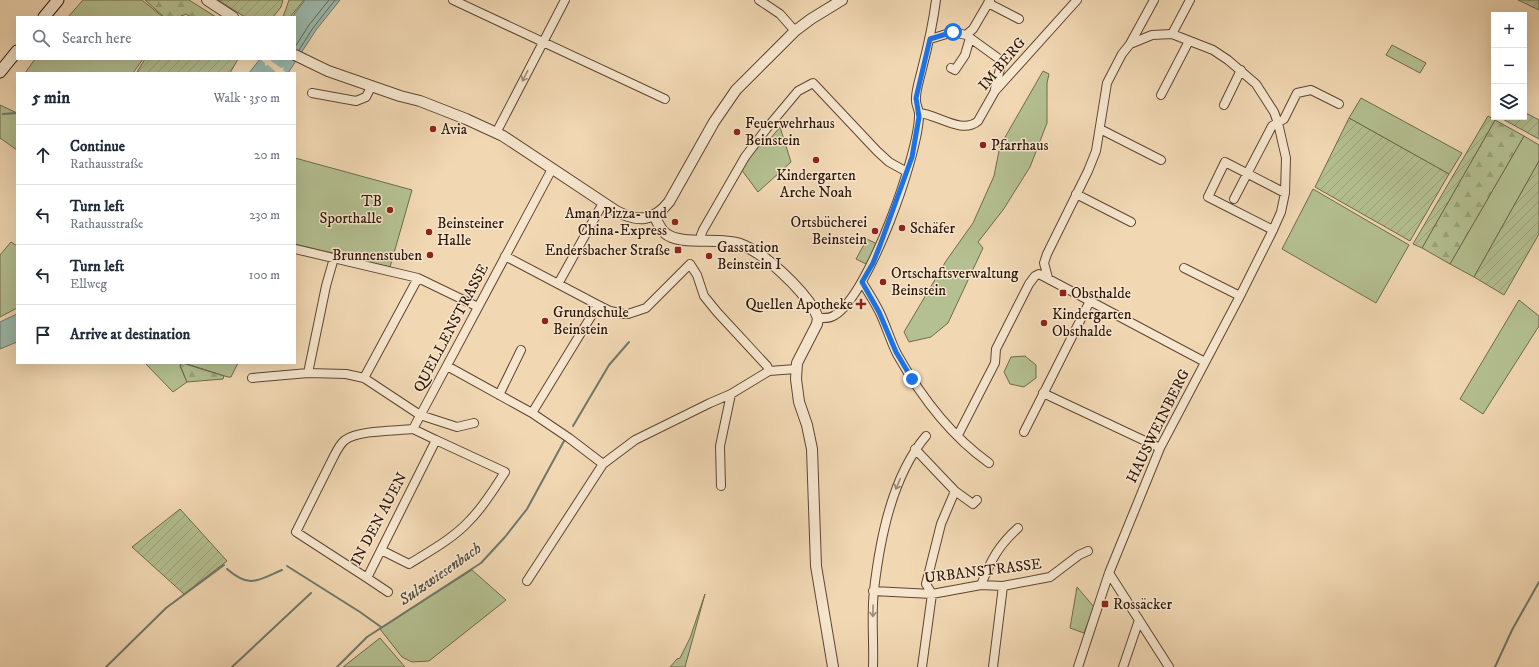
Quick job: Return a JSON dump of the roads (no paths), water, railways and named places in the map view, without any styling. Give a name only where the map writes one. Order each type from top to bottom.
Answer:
[{"type":"main road","points":[[45,16],[58,0]]},
{"type":"main road","points":[[0,72],[16,52]]},
{"type":"street","points":[[207,0],[231,16]]},
{"type":"street","points":[[453,0],[665,99]]},
{"type":"street","points":[[496,133],[565,0]]},
{"type":"street","points":[[759,0],[780,14],[794,31]]},
{"type":"street","points":[[296,56],[328,71],[420,101],[466,119],[503,136],[603,203],[626,216],[645,218],[654,215],[672,198],[693,157],[714,122],[736,90],[794,31],[842,0]]},
{"type":"street","points":[[818,318],[829,318],[836,315],[850,299],[873,263],[879,248],[912,157],[919,113],[916,98],[930,39],[936,0]]},
{"type":"street","name":"IM BERG","points":[[919,113],[956,124],[968,126],[974,124],[978,121],[995,91],[1077,0]]},
{"type":"street","points":[[1048,278],[1044,263],[1047,254],[1088,171],[1096,151],[1107,83],[1119,59],[1130,44],[1154,0]]},
{"type":"street","points":[[1172,34],[1190,0]]},
{"type":"street","points":[[951,68],[955,70],[964,55],[968,37],[989,2],[1019,19]]},
{"type":"street","points":[[930,39],[953,32],[968,37],[1002,61],[995,91]]},
{"type":"street","name":"HAUSWEINBERG","points":[[1078,667],[1109,573],[1160,448],[1273,230],[1281,212],[1285,193],[1286,158],[1278,123],[1274,112],[1256,84],[1241,70],[1213,50],[1172,34],[1152,35],[1130,44]]},
{"type":"street","points":[[1161,95],[1189,41]]},
{"type":"street","points":[[1224,105],[1241,70]]},
{"type":"street","points":[[702,240],[703,230],[745,157],[766,128],[798,91],[813,83],[877,151],[889,162],[907,172]]},
{"type":"street","points":[[312,93],[356,101],[366,97],[371,86]]},
{"type":"street","points":[[1234,199],[1272,126],[1284,119],[1297,93],[1311,90],[1339,104]]},
{"type":"street","points":[[1100,129],[1161,160]]},
{"type":"street","points":[[1273,230],[1208,197],[1225,162],[1285,193]]},
{"type":"street","name":"QUELLENSTRASSE","points":[[420,415],[552,169]]},
{"type":"street","points":[[1076,194],[1131,222]]},
{"type":"street","points":[[558,284],[603,203]]},
{"type":"street","points":[[654,215],[664,233],[669,237],[686,240],[733,242],[759,253],[780,270],[812,305],[818,318],[815,328],[799,358],[796,369],[799,402],[807,425],[812,448],[816,566],[833,667]]},
{"type":"street","points":[[296,249],[418,278],[478,307]]},
{"type":"street","points":[[505,256],[610,311],[628,314],[646,308],[690,264],[697,275],[704,296],[717,312],[764,361],[769,371]]},
{"type":"street","points":[[308,373],[326,286],[334,258]]},
{"type":"street","points":[[1184,268],[1240,296]]},
{"type":"street","points":[[958,435],[995,363],[996,349],[1029,284],[1035,276],[1040,274],[1205,362]]},
{"type":"street","points":[[364,378],[418,278]]},
{"type":"street","points":[[862,282],[879,312],[896,352],[912,379],[937,414],[975,453],[989,463]]},
{"type":"street","points":[[1024,432],[1090,301]]},
{"type":"street","points":[[532,413],[598,305]]},
{"type":"street","points":[[499,395],[521,350]]},
{"type":"street","points":[[447,366],[532,413],[569,438],[603,464]]},
{"type":"street","points":[[527,581],[603,464],[635,440],[731,394],[769,371],[796,369]]},
{"type":"street","name":"QUELLENSTRASSE","points":[[252,378],[308,373],[346,374],[364,378],[420,415],[457,427],[474,423]]},
{"type":"street","points":[[1043,393],[1160,448]]},
{"type":"street","points":[[721,486],[720,446],[731,394]]},
{"type":"street","points":[[381,550],[409,564],[450,537],[470,521],[486,501],[505,472],[414,429],[420,415]]},
{"type":"street","name":"IN DEN AUEN","points":[[414,429],[356,434],[345,441],[337,451],[296,532],[367,578],[436,440]]},
{"type":"street","points":[[873,667],[873,591],[885,527],[897,486],[915,449],[926,436]]},
{"type":"street","points":[[915,449],[955,491],[973,504],[977,500]]},
{"type":"street","points":[[922,667],[932,594],[926,584],[941,524],[955,491]]},
{"type":"street","points":[[982,586],[990,562],[1004,540],[1018,528]]},
{"type":"street","name":"URBANSTRASSE","points":[[873,591],[932,594],[982,586],[1003,586],[1050,577],[1079,555],[1088,551]]},
{"type":"street","points":[[1109,573],[1169,667]]},
{"type":"street","points":[[367,578],[388,592]]},
{"type":"street","points":[[993,667],[1003,586]]},
{"type":"street","points":[[1123,667],[1139,620]]},
{"type":"water","points":[[305,0],[340,0],[316,30],[289,72],[250,72],[259,60],[296,60],[296,16],[293,16]]},
{"type":"water","points":[[16,314],[16,342],[0,349],[0,322]]},
{"type":"waterway","points":[[3,114],[16,113]]},
{"type":"waterway","name":"Sulzwiesenbach","points":[[573,426],[609,365],[629,342]]},
{"type":"waterway","name":"Sulzwiesenbach","points":[[337,667],[367,637],[481,563],[505,537],[527,509],[564,441]]},
{"type":"waterway","points":[[106,667],[166,608],[224,565]]},
{"type":"waterway","points":[[287,566],[381,627]]},
{"type":"waterway","points":[[227,569],[235,575],[248,581],[254,581],[282,570]]},
{"type":"waterway","points":[[1495,667],[1512,630],[1539,582]]},
{"type":"waterway","points":[[232,667],[311,593]]},
{"type":"place","name":"Avia","points":[[433,129]]},
{"type":"place","name":"Feuerwehrhaus Beinstein","points":[[737,132]]},
{"type":"place","name":"Pfarrhaus","points":[[983,145]]},
{"type":"place","name":"Kindergarten Arche Noah","points":[[816,160]]},
{"type":"place","name":"TB Sporthalle","points":[[390,210]]},
{"type":"place","name":"Aman Pizza- und China-Express","points":[[675,222]]},
{"type":"place","name":"Schäfer","points":[[902,228]]},
{"type":"place","name":"Ortsbücherei Beinstein","points":[[875,231]]},
{"type":"place","name":"Beinsteiner Halle","points":[[429,232]]},
{"type":"place","name":"Endersbacher Straße","points":[[678,250]]},
{"type":"place","name":"Brunnenstuben","points":[[430,255]]},
{"type":"place","name":"Gasstation Beinstein I","points":[[709,256]]},
{"type":"place","name":"Ortschaftsverwaltung Beinstein","points":[[883,282]]},
{"type":"place","name":"Obsthalde","points":[[1063,293]]},
{"type":"place","name":"Quellen Apotheke","points":[[861,304]]},
{"type":"place","name":"Grundschule Beinstein","points":[[545,321]]},
{"type":"place","name":"Kindergarten Obsthalde","points":[[1044,323]]},
{"type":"place","name":"Rossäcker","points":[[1105,604]]}]
